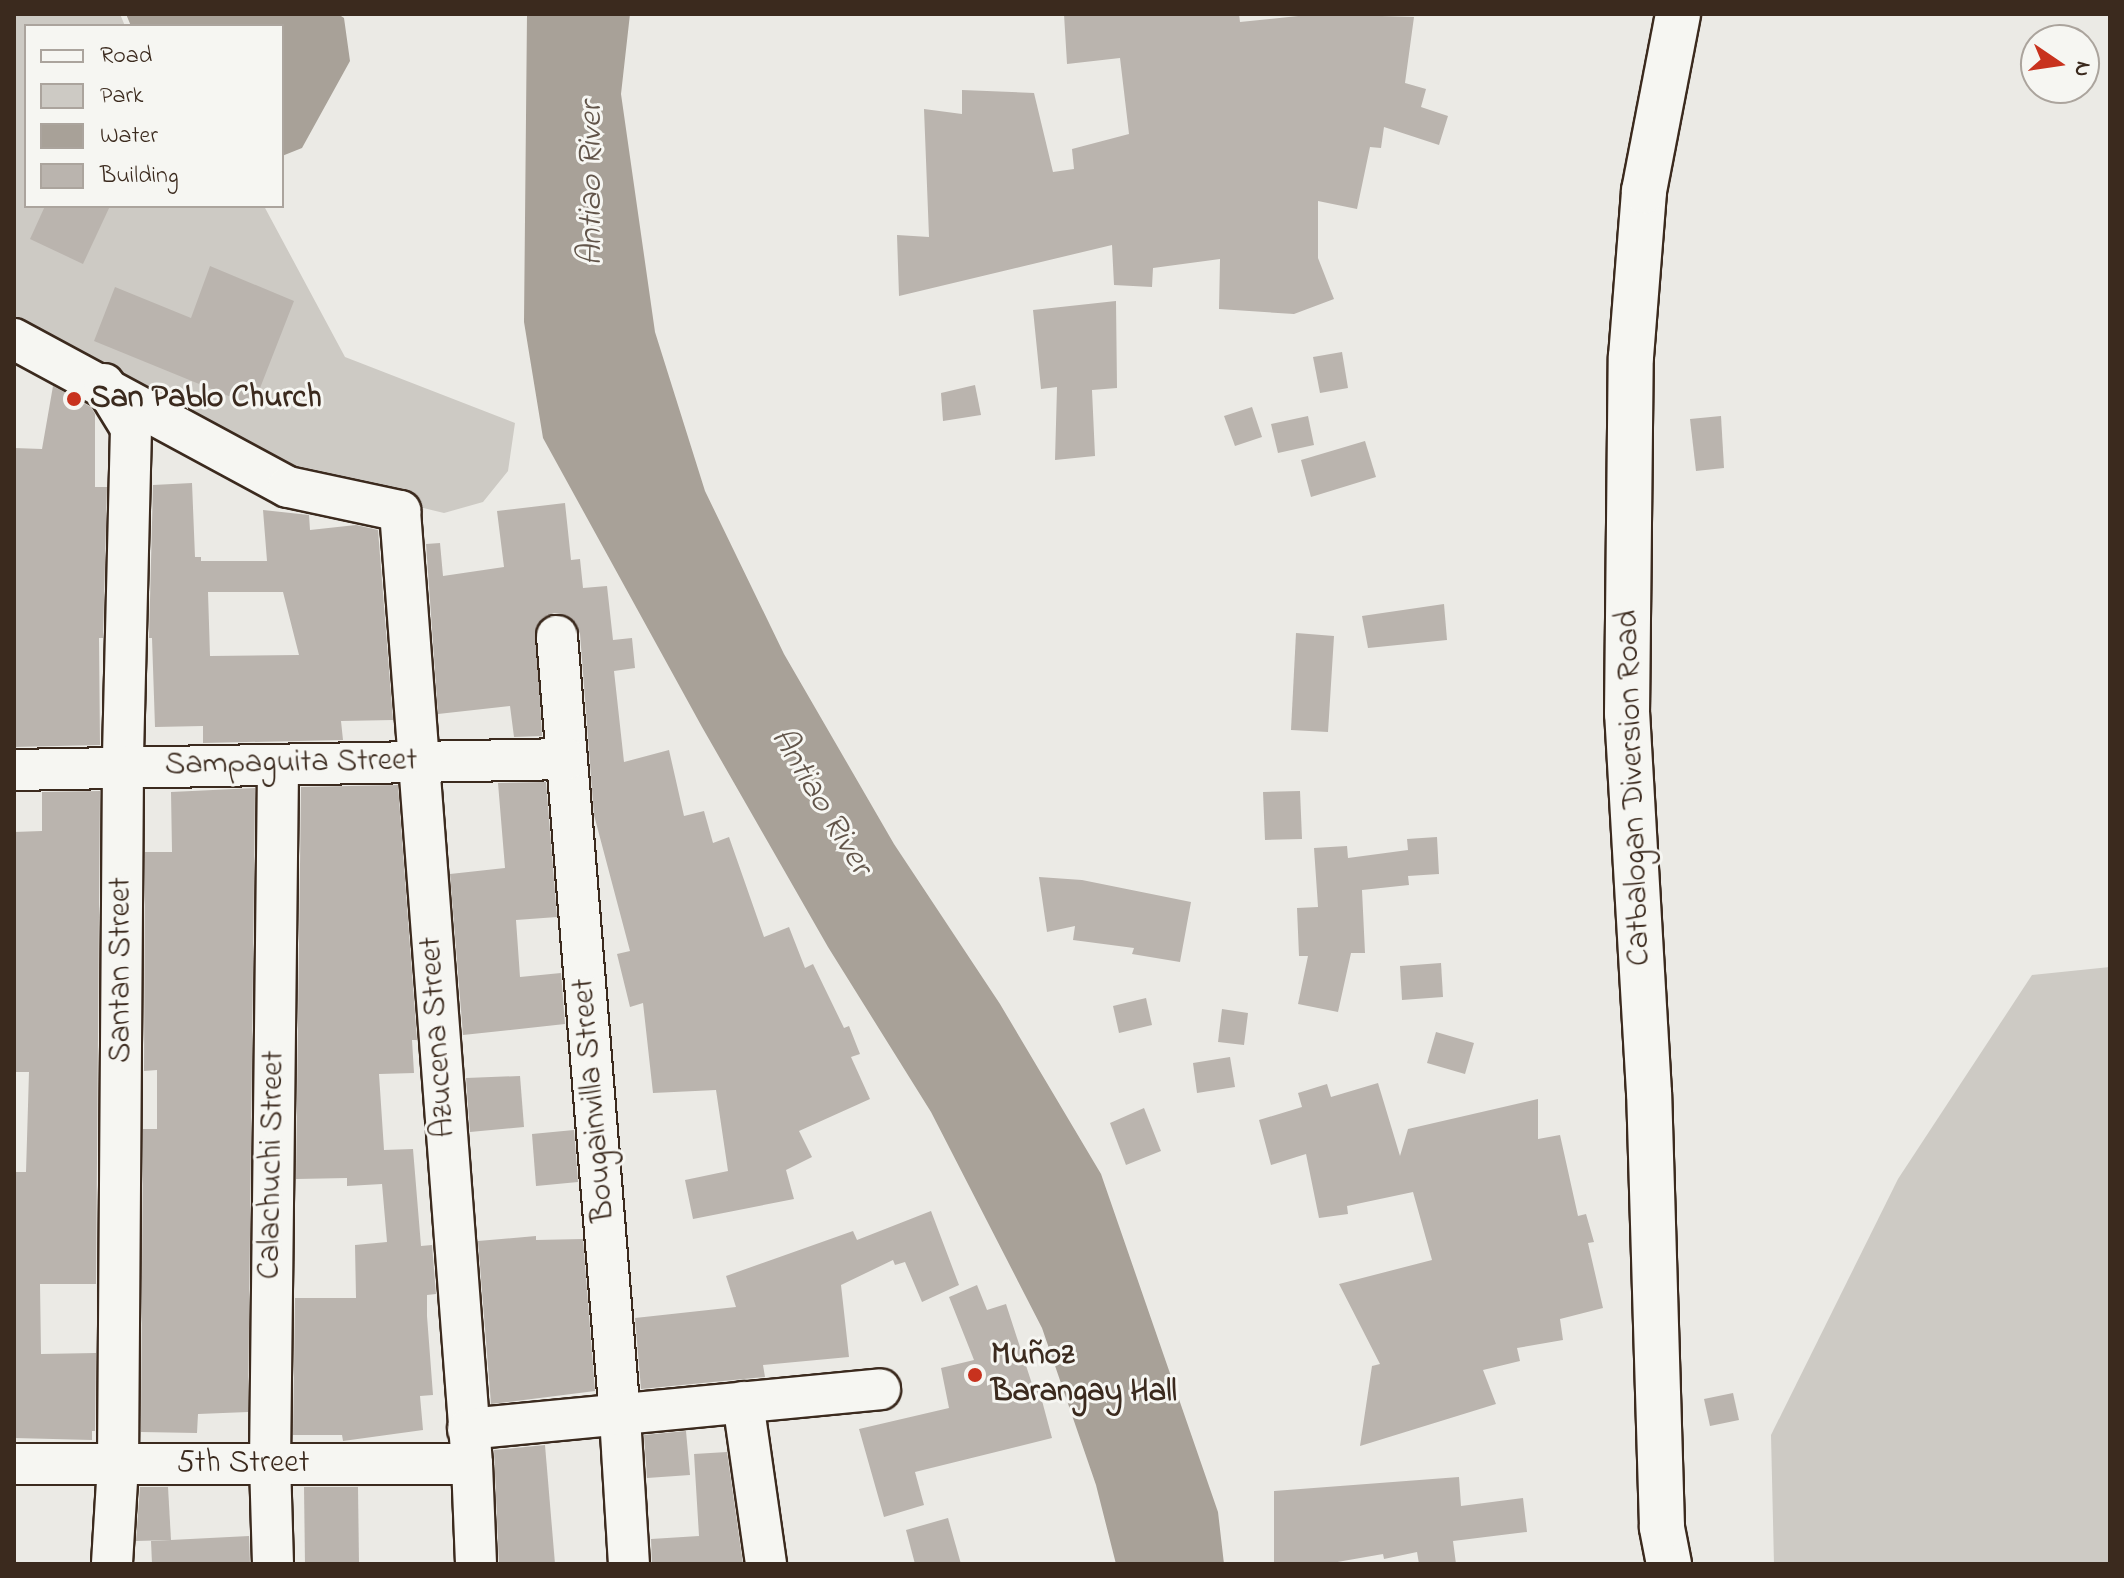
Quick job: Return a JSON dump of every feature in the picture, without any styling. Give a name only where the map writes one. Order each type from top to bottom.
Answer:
[{"type":"highway","name":"Catbalogan Diversion Road","points":[[1669,1564],[1662,1527],[1649,1093],[1627,714],[1631,357],[1644,191],[1678,14]]},
{"type":"street","points":[[14,339],[104,384]]},
{"type":"street","name":"Azucena Street","points":[[104,384],[288,487],[400,511],[470,1447],[476,1564]]},
{"type":"street","name":"Santan Street","points":[[104,384],[131,428],[123,766],[118,1465],[112,1564]]},
{"type":"street","name":"Bougainvilla Street","points":[[557,636],[629,1564]]},
{"type":"street","name":"Sampaguita Street","points":[[14,770],[567,759]]},
{"type":"street","name":"Calachuchi Street","points":[[273,1564],[270,1464],[278,765]]},
{"type":"street","name":"5th Street","points":[[14,1464],[270,1464],[470,1447],[620,1417],[880,1389]]},
{"type":"street","points":[[743,1402],[766,1564]]},
{"type":"green space","points":[[14,14],[120,14],[124,24],[24,24],[24,208],[265,208],[345,357],[515,423],[508,471],[483,502],[444,513],[291,476],[14,328]]},
{"type":"green space","points":[[2110,967],[2110,1564],[1774,1564],[1771,1435],[1898,1179],[2032,975]]},
{"type":"water","points":[[126,14],[338,14],[344,18],[350,61],[302,148],[284,155],[284,24],[130,24]]},
{"type":"water","name":"Antiao River","points":[[527,14],[630,14],[621,94],[655,332],[705,491],[784,654],[894,844],[1000,1004],[1101,1174],[1218,1512],[1224,1564],[1116,1564],[1096,1485],[1042,1328],[931,1112],[828,947],[702,727],[543,438],[524,322]]},
{"type":"building","points":[[1064,14],[1239,14],[1240,22],[1317,14],[1414,17],[1405,83],[1426,89],[1421,107],[1448,116],[1439,145],[1384,127],[1381,148],[1370,147],[1357,209],[1318,201],[1318,258],[1334,299],[1294,314],[1219,309],[1220,259],[1153,268],[1152,287],[1114,285],[1112,245],[899,296],[897,235],[929,237],[924,109],[962,114],[962,90],[1034,93],[1053,172],[1074,169],[1072,149],[1129,134],[1120,58],[1067,64]]},
{"type":"building","points":[[44,208],[109,208],[83,264],[30,239]]},
{"type":"building","points":[[210,266],[294,301],[253,406],[94,341],[115,287],[191,318]]},
{"type":"building","points":[[1116,301],[1117,388],[1092,390],[1095,456],[1055,460],[1057,387],[1041,389],[1033,310]]},
{"type":"building","points":[[1342,352],[1348,388],[1320,393],[1313,357]]},
{"type":"building","points":[[975,385],[981,415],[943,421],[941,393]]},
{"type":"building","points":[[53,386],[91,407],[95,414],[95,487],[107,487],[103,638],[99,638],[100,745],[14,747],[14,448],[42,449]]},
{"type":"building","points":[[1252,407],[1262,437],[1235,446],[1224,416]]},
{"type":"building","points":[[1308,416],[1314,445],[1278,453],[1271,424]]},
{"type":"building","points":[[1721,416],[1724,468],[1696,471],[1690,419]]},
{"type":"building","points":[[1365,441],[1376,477],[1311,497],[1301,460]]},
{"type":"building","points":[[192,483],[195,557],[201,557],[201,561],[267,561],[263,510],[309,515],[310,530],[356,525],[378,530],[393,720],[341,721],[343,740],[203,743],[203,726],[155,727],[152,638],[149,638],[153,485]],"holes":[[[208,592],[283,592],[299,655],[210,656]]]},
{"type":"building","points":[[565,503],[571,560],[580,559],[583,588],[607,586],[613,640],[632,638],[635,668],[614,671],[624,762],[669,750],[684,816],[704,811],[713,843],[729,837],[764,937],[789,927],[805,968],[813,964],[844,1028],[849,1026],[860,1054],[851,1057],[870,1099],[799,1131],[812,1157],[786,1170],[794,1199],[693,1219],[685,1180],[728,1171],[716,1090],[653,1093],[643,1003],[630,1007],[617,954],[630,951],[594,815],[580,634],[575,622],[566,615],[554,613],[543,618],[536,627],[542,736],[514,737],[510,706],[438,714],[426,544],[440,543],[443,576],[504,567],[497,511]]},
{"type":"building","points":[[1444,604],[1447,640],[1368,648],[1362,616]]},
{"type":"building","points":[[1296,633],[1334,636],[1328,732],[1291,730]]},
{"type":"building","points":[[546,782],[557,917],[516,920],[520,977],[561,973],[565,1024],[463,1035],[450,874],[505,868],[498,783]]},
{"type":"building","points":[[398,785],[417,1040],[412,1040],[414,1073],[379,1074],[384,1150],[413,1149],[421,1246],[432,1245],[436,1294],[427,1295],[427,1316],[433,1395],[420,1396],[423,1430],[343,1441],[342,1435],[293,1435],[295,1298],[356,1298],[355,1245],[387,1242],[382,1184],[347,1186],[347,1178],[296,1179],[301,787]]},
{"type":"building","points":[[255,788],[248,1412],[198,1414],[197,1433],[141,1432],[143,1129],[157,1129],[157,1070],[144,1071],[145,852],[172,852],[171,792]]},
{"type":"building","points":[[100,791],[96,1284],[40,1284],[41,1354],[96,1353],[95,1431],[92,1431],[92,1440],[14,1438],[14,1172],[26,1172],[29,1072],[14,1072],[14,832],[42,831],[42,792]]},
{"type":"building","points":[[1300,791],[1302,839],[1265,840],[1263,792]]},
{"type":"building","points":[[1437,837],[1439,874],[1408,876],[1409,885],[1362,890],[1365,953],[1351,953],[1338,1012],[1298,1004],[1308,956],[1299,956],[1297,908],[1318,907],[1314,848],[1347,846],[1348,858],[1408,850],[1407,839]]},
{"type":"building","points":[[1039,877],[1082,880],[1191,902],[1180,962],[1132,954],[1134,948],[1073,940],[1075,926],[1047,932]]},
{"type":"building","points":[[1441,963],[1443,997],[1402,1000],[1400,966]]},
{"type":"building","points":[[1146,998],[1152,1025],[1119,1033],[1113,1006]]},
{"type":"building","points":[[1222,1009],[1248,1013],[1244,1045],[1218,1042]]},
{"type":"building","points":[[1436,1032],[1474,1043],[1465,1074],[1427,1063]]},
{"type":"building","points":[[1230,1057],[1235,1087],[1197,1093],[1193,1063]]},
{"type":"building","points":[[520,1076],[524,1127],[470,1132],[466,1078]]},
{"type":"building","points":[[1378,1083],[1400,1156],[1408,1129],[1538,1099],[1538,1139],[1560,1135],[1578,1216],[1586,1214],[1594,1242],[1588,1243],[1603,1308],[1560,1319],[1563,1340],[1517,1348],[1520,1361],[1483,1370],[1496,1404],[1360,1446],[1372,1366],[1380,1364],[1339,1284],[1432,1260],[1413,1192],[1347,1206],[1348,1214],[1319,1218],[1306,1154],[1271,1165],[1259,1120],[1302,1107],[1298,1093],[1327,1084],[1331,1097]]},
{"type":"building","points":[[1144,1108],[1161,1151],[1126,1165],[1110,1123]]},
{"type":"building","points":[[574,1130],[578,1182],[536,1186],[532,1134]]},
{"type":"building","points":[[931,1211],[959,1285],[922,1302],[905,1262],[895,1265],[893,1260],[841,1285],[849,1357],[763,1365],[765,1377],[641,1389],[635,1318],[736,1307],[726,1276],[853,1231],[857,1240]]},
{"type":"building","points":[[536,1236],[536,1240],[583,1239],[595,1391],[491,1404],[478,1241]]},
{"type":"building","points":[[977,1285],[987,1310],[1006,1304],[1032,1384],[1037,1382],[1052,1438],[915,1472],[924,1505],[884,1517],[859,1429],[949,1408],[941,1368],[974,1360],[949,1297]]},
{"type":"building","points":[[1733,1393],[1739,1420],[1710,1426],[1704,1399]]},
{"type":"building","points":[[686,1431],[690,1475],[647,1478],[644,1435]]},
{"type":"building","points":[[545,1445],[555,1564],[499,1564],[494,1450]]},
{"type":"building","points":[[727,1452],[743,1564],[652,1564],[651,1539],[699,1536],[694,1454]]},
{"type":"building","points":[[1459,1477],[1461,1506],[1523,1498],[1527,1532],[1453,1541],[1456,1564],[1419,1564],[1417,1552],[1384,1559],[1383,1554],[1326,1564],[1274,1564],[1274,1491]]},
{"type":"building","points":[[140,1487],[168,1487],[171,1540],[136,1541]]},
{"type":"building","points":[[304,1487],[358,1487],[359,1564],[305,1564]]},
{"type":"building","points":[[948,1518],[961,1564],[915,1564],[906,1530]]},
{"type":"building","points":[[249,1536],[250,1564],[152,1564],[151,1541]]},
{"type":"place","name":"San Pablo Church","points":[[74,399]]},
{"type":"place","name":"Muñoz Barangay Hall","points":[[975,1375]]}]
